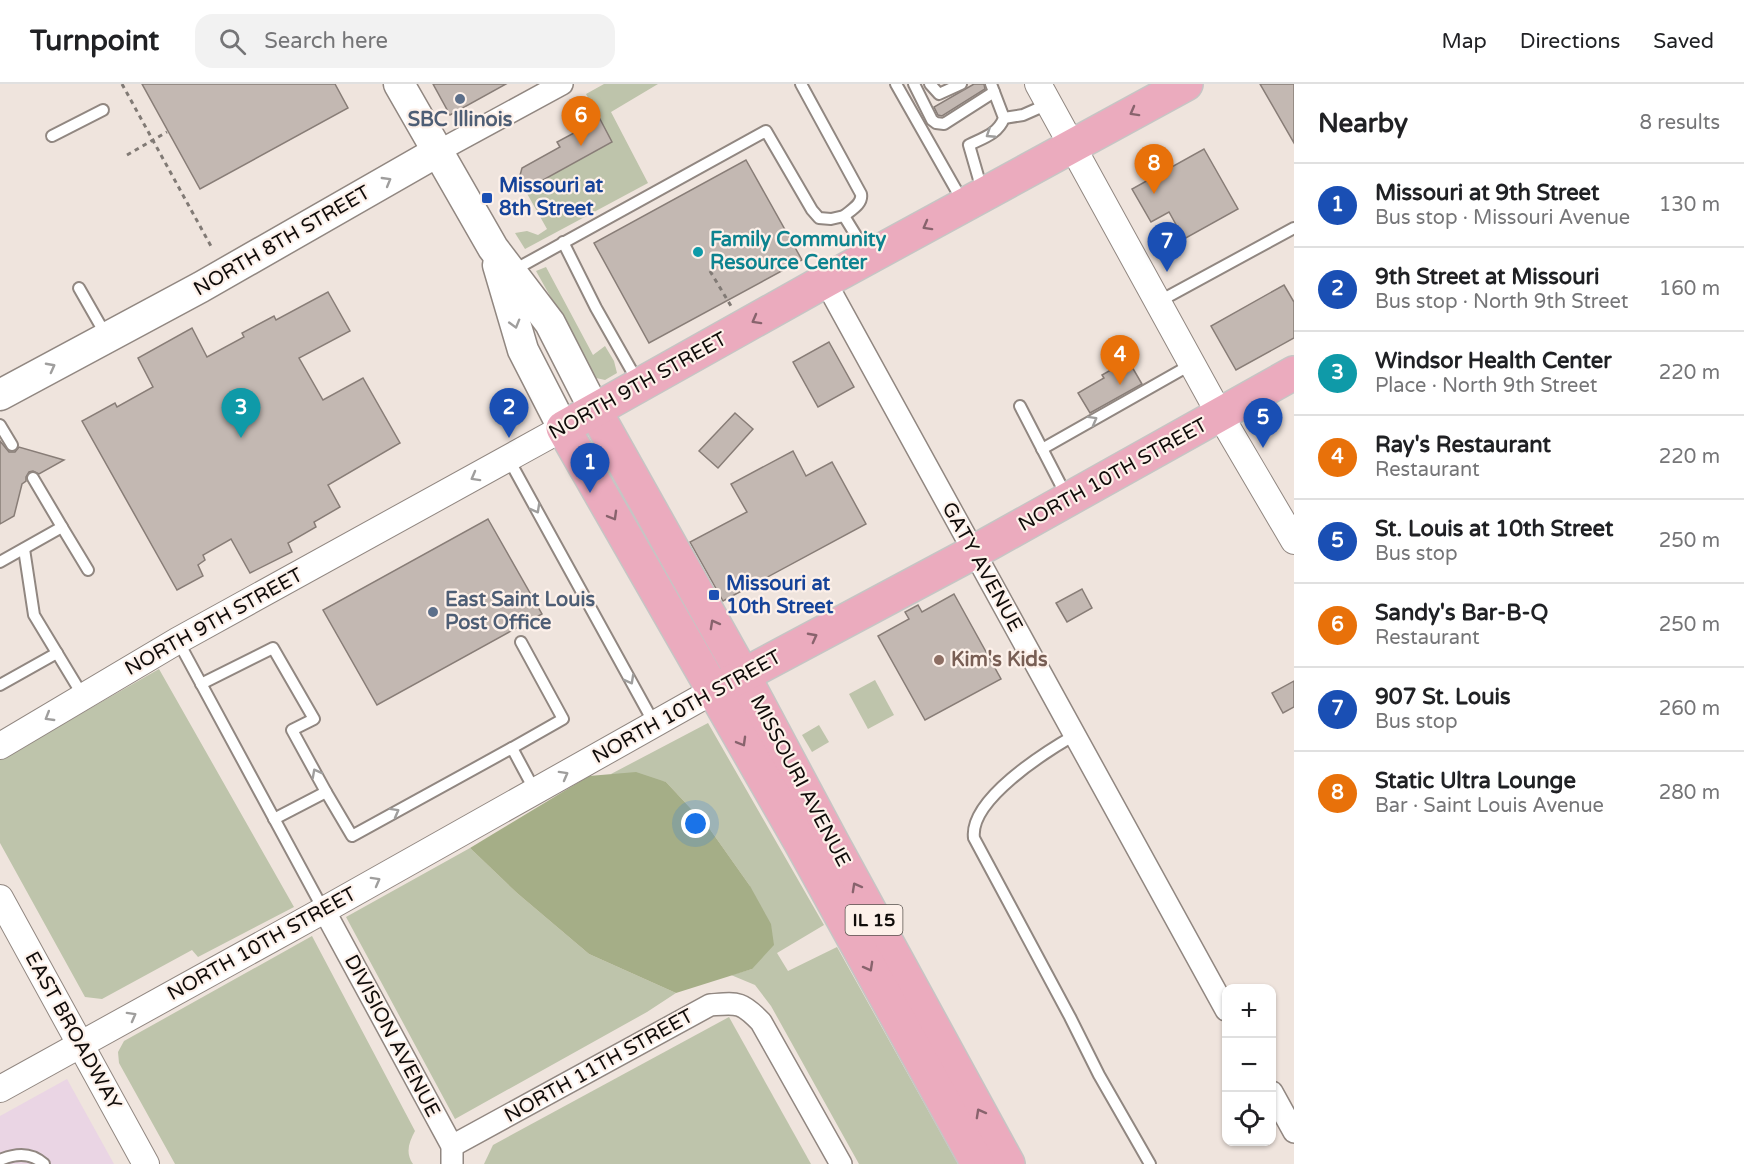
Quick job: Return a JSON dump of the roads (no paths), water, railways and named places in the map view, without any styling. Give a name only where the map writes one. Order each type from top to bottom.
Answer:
[{"type":"main road","name":"MISSOURI AVENUE","points":[[399,84],[493,248],[550,323],[594,411],[743,675],[1008,1164]]},
{"type":"main road","name":"NORTH 9TH STREET","points":[[563,428],[1184,84]]},
{"type":"main road","name":"NORTH 8TH STREET","points":[[0,395],[210,282],[437,152]]},
{"type":"main road","name":"MISSOURI AVENUE","points":[[493,248],[523,350],[563,428],[801,843],[978,1164]]},
{"type":"main road","name":"NORTH 10TH STREET","points":[[713,692],[974,552],[1294,373]]},
{"type":"street","name":"NORTH 8TH STREET","points":[[437,152],[549,87]]},
{"type":"street","points":[[1043,94],[1220,415],[1294,542]]},
{"type":"street","name":"GATY AVENUE","points":[[825,281],[1222,1001]]},
{"type":"street","name":"NORTH 9TH STREET","points":[[0,746],[177,641],[563,428]]},
{"type":"street","name":"NORTH 10TH STREET","points":[[0,1089],[713,692]]},
{"type":"street","name":"EAST BROADWAY","points":[[0,898],[146,1164]]},
{"type":"street","name":"DIVISION AVENUE","points":[[324,910],[452,1155]]},
{"type":"street","name":"NORTH 11TH STREET","points":[[452,1155],[710,1005],[738,1003],[750,1010],[761,1022],[841,1164]]},
{"type":"street","points":[[1276,1099],[1294,1132]]},
{"type":"lane","points":[[511,272],[766,130],[812,210],[819,218],[831,219],[844,216],[860,203],[861,194],[801,84]]},
{"type":"lane","points":[[896,84],[974,200]]},
{"type":"lane","points":[[914,84],[932,120],[936,123],[944,124],[960,116],[992,88],[1004,118]]},
{"type":"lane","points":[[930,84],[939,94],[961,84]]},
{"type":"lane","points":[[1004,118],[1023,115],[1043,94]]},
{"type":"lane","points":[[52,136],[103,110]]},
{"type":"lane","points":[[974,200],[969,145],[997,130],[1004,118]]},
{"type":"lane","points":[[844,216],[869,257]]},
{"type":"lane","points":[[1158,303],[1294,228]]},
{"type":"lane","points":[[563,242],[596,308],[641,385]]},
{"type":"lane","points":[[79,288],[107,337]]},
{"type":"lane","points":[[1042,449],[1192,364]]},
{"type":"lane","points":[[1020,406],[1069,499]]},
{"type":"lane","points":[[0,425],[12,445]]},
{"type":"lane","points":[[508,458],[655,724]]},
{"type":"lane","points":[[33,478],[88,570]]},
{"type":"lane","points":[[0,562],[62,527]]},
{"type":"lane","points":[[24,549],[34,615],[83,697]]},
{"type":"lane","points":[[177,641],[324,910]]},
{"type":"lane","points":[[201,684],[273,648],[314,719],[292,729],[352,836],[563,719],[521,642]]},
{"type":"lane","points":[[0,685],[57,653]]},
{"type":"lane","points":[[1075,735],[1025,767],[994,795],[972,829],[974,838],[1099,1075],[1150,1164]]},
{"type":"lane","points":[[512,748],[535,791]]},
{"type":"lane","points":[[274,819],[326,792]]},
{"type":"lane","points":[[0,1160],[12,1155],[29,1155],[44,1164]]},
{"type":"place","name":"SBC Illinois","points":[[460,99]]},
{"type":"place","name":"Sandy's Bar-B-Q","points":[[581,146]]},
{"type":"place","name":"Static Ultra Lounge","points":[[1154,194]]},
{"type":"place","name":"Missouri at 8th Street","points":[[487,198]]},
{"type":"place","name":"Family Community Resource Center","points":[[698,252]]},
{"type":"place","name":"907 St. Louis","points":[[1167,272]]},
{"type":"place","name":"Ray's Restaurant","points":[[1120,385]]},
{"type":"place","name":"Windsor Health Center","points":[[241,438]]},
{"type":"place","name":"9th Street at Missouri","points":[[509,438]]},
{"type":"place","name":"St. Louis at 10th Street","points":[[1263,448]]},
{"type":"place","name":"Missouri at 9th Street","points":[[590,493]]},
{"type":"place","name":"Missouri at 10th Street","points":[[714,595]]},
{"type":"place","name":"East Saint Louis Post Office","points":[[433,612]]},
{"type":"place","name":"Kim's Kids","points":[[939,660]]}]
